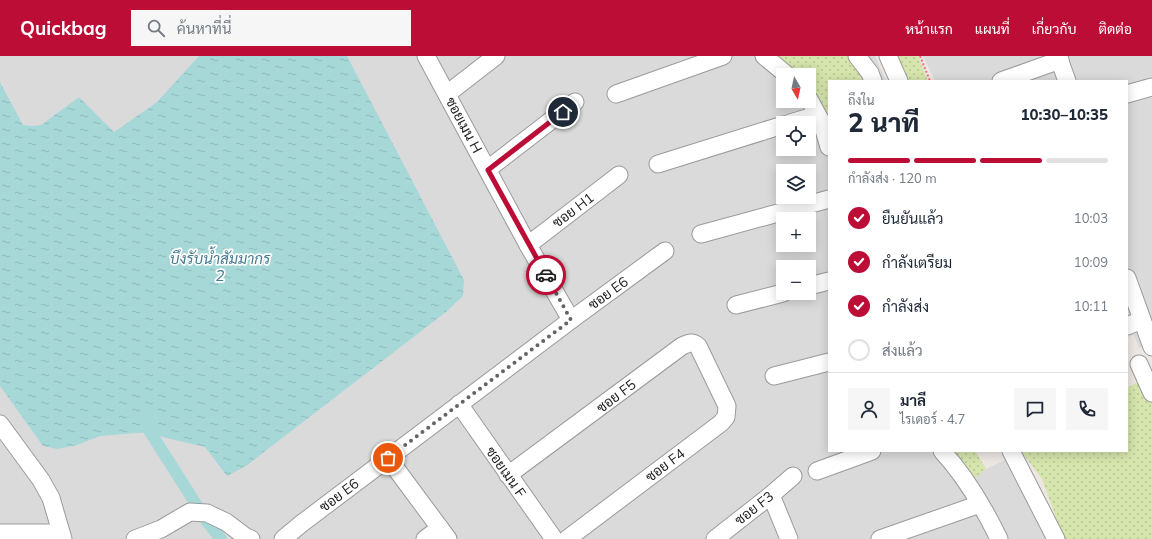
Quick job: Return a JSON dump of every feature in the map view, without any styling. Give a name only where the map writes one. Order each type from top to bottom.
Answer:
[{"type":"street","name":"ซอยเมน H","points":[[426,56],[571,320]]},
{"type":"street","points":[[447,94],[496,56]]},
{"type":"street","points":[[616,94],[723,56]]},
{"type":"street","points":[[764,56],[779,68]]},
{"type":"street","points":[[857,56],[870,73],[873,80]]},
{"type":"street","points":[[888,56],[899,80]]},
{"type":"street","points":[[1004,80],[1059,58],[1067,80]]},
{"type":"street","points":[[1128,94],[1152,87]]},
{"type":"street","points":[[488,170],[575,102]]},
{"type":"street","points":[[814,108],[822,123],[828,144]]},
{"type":"street","points":[[811,116],[817,114]]},
{"type":"street","points":[[658,164],[776,127]]},
{"type":"street","name":"ซอย H1","points":[[528,244],[619,175]]},
{"type":"street","points":[[701,234],[828,199]]},
{"type":"street","name":"ซอย E6","points":[[283,539],[458,404],[665,251]]},
{"type":"street","points":[[816,284],[828,281]]},
{"type":"street","points":[[1128,284],[1134,323],[1152,347]]},
{"type":"street","points":[[736,305],[776,295]]},
{"type":"street","name":"ซอย F5","points":[[508,475],[689,342],[694,342],[698,346],[713,376]]},
{"type":"street","points":[[774,376],[828,362]]},
{"type":"street","points":[[1139,363],[1152,393]]},
{"type":"street","name":"ซอย F4","points":[[567,539],[721,423],[726,417],[727,406],[713,376]]},
{"type":"street","name":"ซอยเมน F","points":[[458,404],[554,539]]},
{"type":"street","points":[[0,424],[41,480],[51,498],[62,536],[0,533]]},
{"type":"street","points":[[817,471],[869,452]]},
{"type":"street","points":[[943,452],[958,468],[988,516],[999,539]]},
{"type":"street","points":[[1012,452],[1056,539]]},
{"type":"street","points":[[388,458],[444,534],[425,539]]},
{"type":"street","name":"ซอย F3","points":[[715,539],[793,476]]},
{"type":"street","points":[[771,495],[788,539]]},
{"type":"street","points":[[880,539],[980,504]]},
{"type":"street","points":[[135,539],[165,534],[199,513],[226,522],[251,539]]},
{"type":"path","points":[[920,56],[930,80]]},
{"type":"shaded area","points":[[0,56],[875,56],[886,80],[828,80],[828,452],[976,452],[986,469],[1005,460],[1046,539],[0,539]]},
{"type":"shaded area","points":[[923,56],[1152,56],[1152,340],[1139,348],[1134,335],[1128,337],[1128,80],[935,80]]},
{"type":"green space","points":[[775,56],[850,56],[862,80],[828,80],[828,125],[816,104],[816,68],[788,68]]},
{"type":"green space","points":[[896,56],[918,56],[928,80],[907,80]]},
{"type":"green space","points":[[1152,374],[1152,539],[1064,539],[1042,479],[1022,452],[1128,452],[1128,387]]},
{"type":"green space","points":[[951,452],[976,452],[986,469],[976,477],[968,475]]},
{"type":"water","name":"บึงรับน้ำสัมมากร 2","points":[[199,56],[347,56],[464,280],[463,296],[446,312],[246,466],[227,476],[205,447],[166,438],[149,432],[100,436],[77,445],[57,449],[43,446],[0,386],[0,82],[23,125],[41,125],[79,97],[114,132],[157,102]]},
{"type":"waterway","points":[[149,419],[147,427],[208,523],[221,539]]},
{"type":"way so far","points":[[388,458],[571,320],[546,275]]},
{"type":"route","points":[[546,275],[488,170],[563,112]]}]
